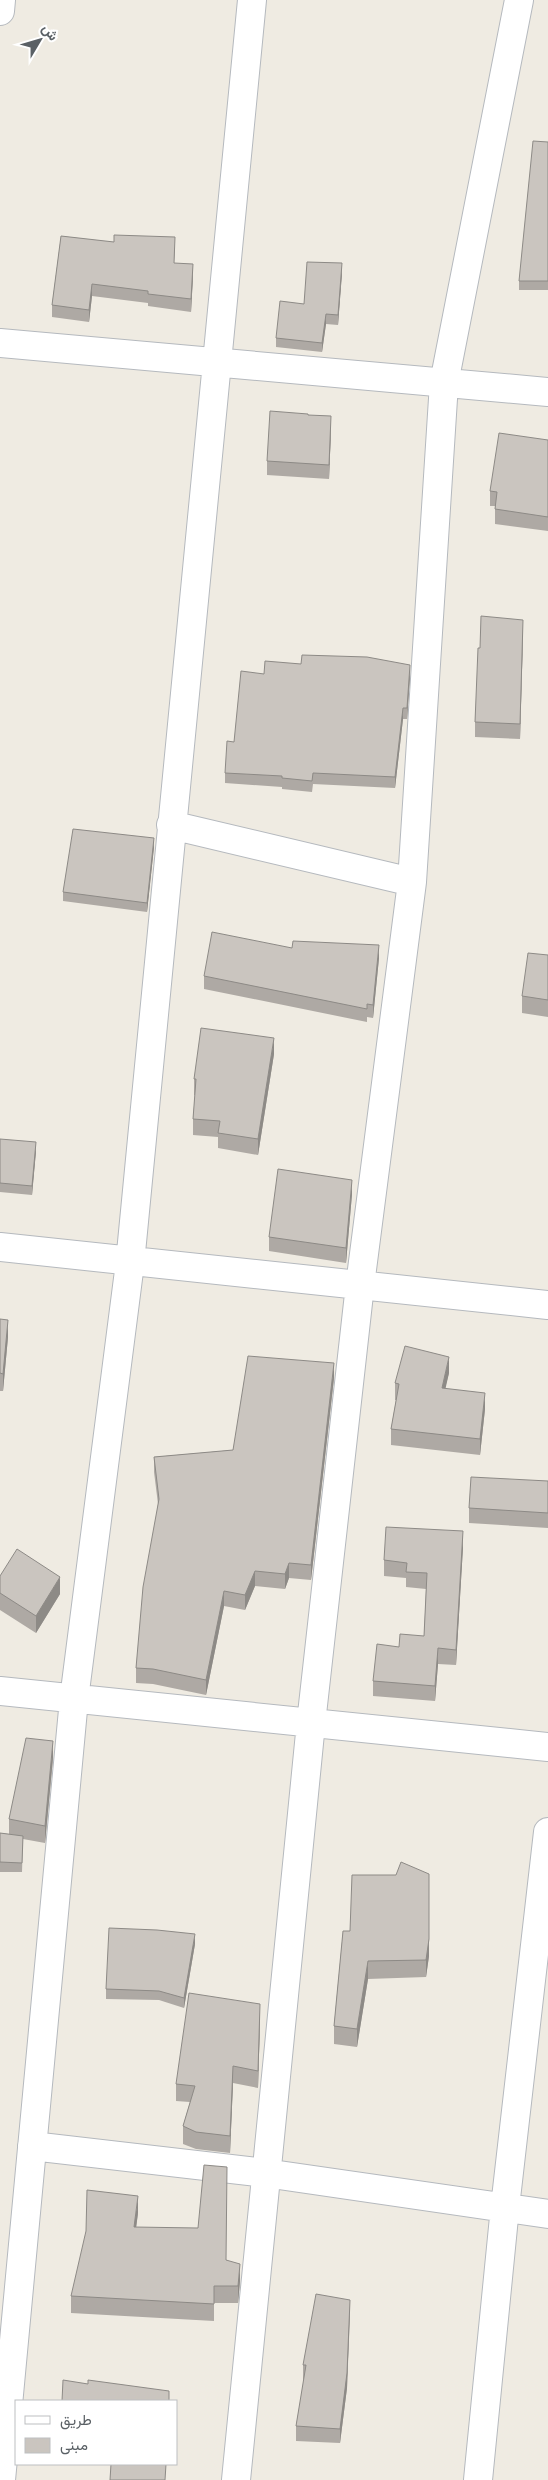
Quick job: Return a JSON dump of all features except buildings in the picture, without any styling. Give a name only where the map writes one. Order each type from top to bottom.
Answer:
[{"type":"street","points":[[0,11],[1,0]]},
{"type":"street","points":[[1,2480],[74,1698],[130,1263],[252,0]]},
{"type":"street","points":[[236,2480],[265,2172],[311,1723],[360,1285],[412,882],[444,383],[519,0]]},
{"type":"street","points":[[0,343],[548,392]]},
{"type":"street","points":[[171,825],[412,882]]},
{"type":"street","points":[[0,1248],[548,1305]]},
{"type":"street","points":[[0,1691],[548,1747]]},
{"type":"street","points":[[478,2480],[505,2207],[548,1832]]},
{"type":"street","points":[[32,2146],[265,2172],[548,2214]]}]
